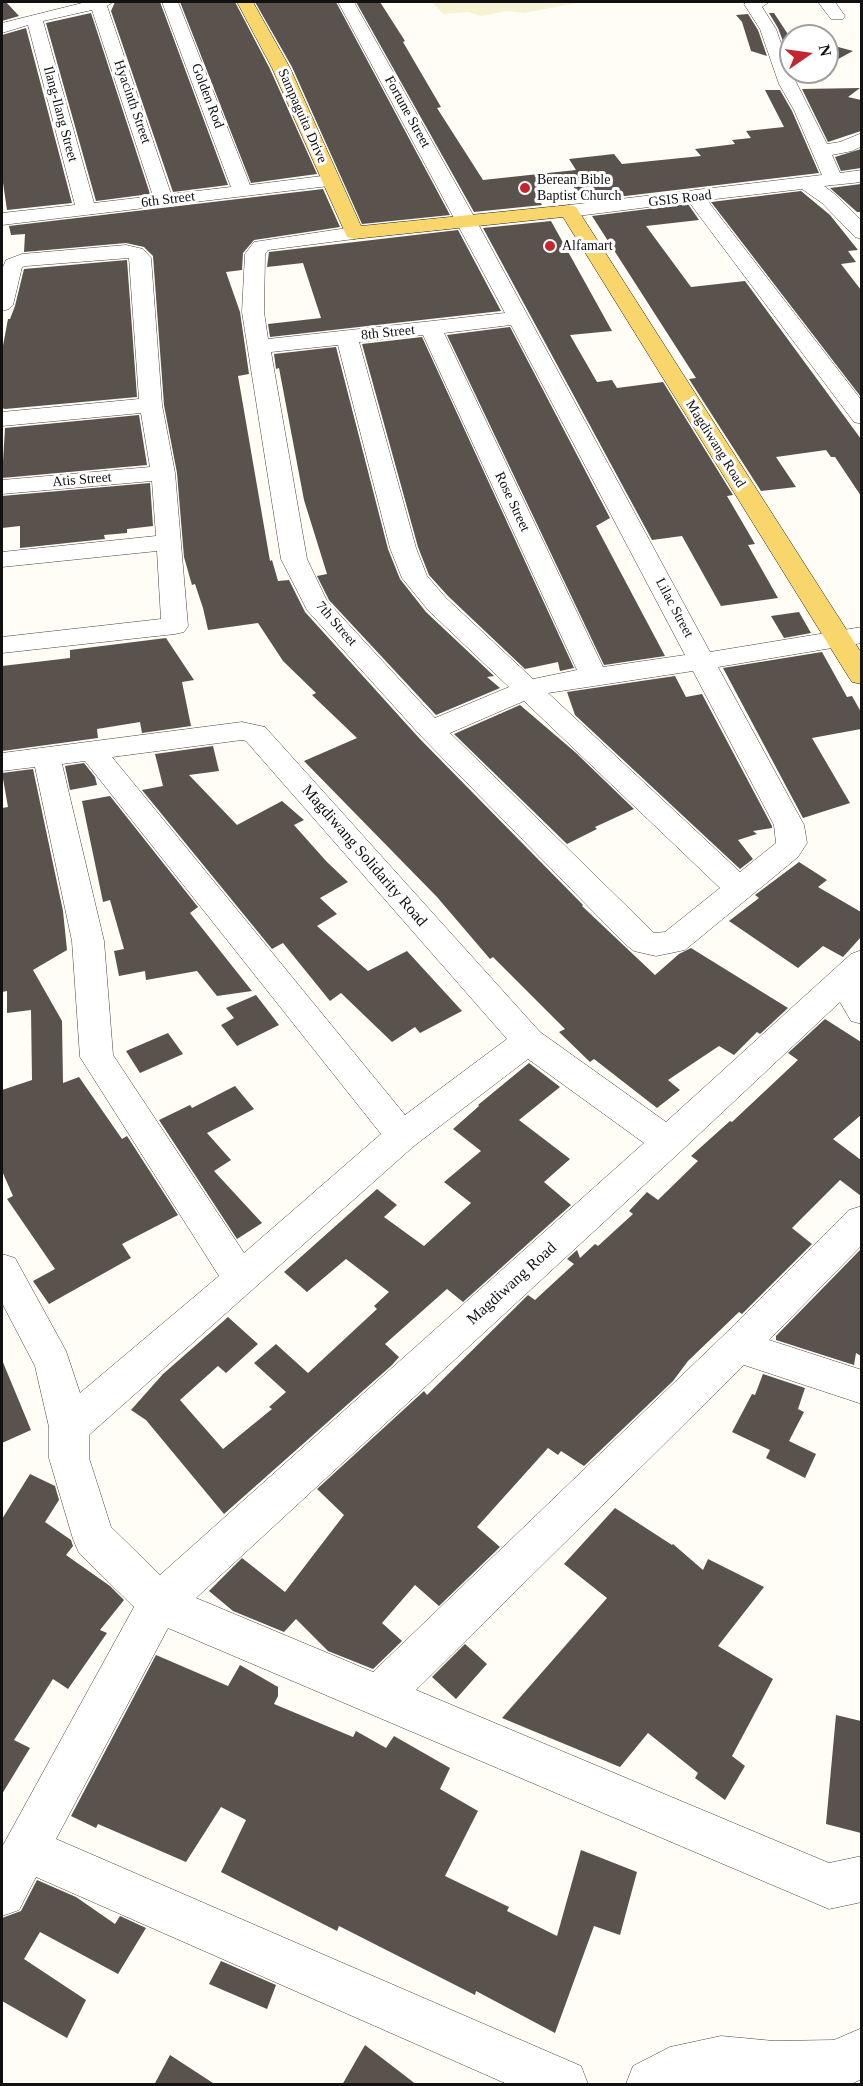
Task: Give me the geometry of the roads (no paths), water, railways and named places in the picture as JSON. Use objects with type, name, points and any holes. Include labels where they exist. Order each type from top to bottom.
[{"type":"main road","name":"Sampaguita Drive","points":[[245,2],[281,68],[354,233]]},
{"type":"main road","name":"GSIS Road","points":[[354,233],[569,211]]},
{"type":"main road","name":"Magdiwang Road","points":[[569,211],[850,637],[861,676]]},
{"type":"street","points":[[2,28],[101,2]]},
{"type":"street","name":"Hyacinth Street","points":[[101,2],[164,201]]},
{"type":"street","name":"Golden Rod","points":[[170,2],[243,192]]},
{"type":"street","name":"Fortune Street","points":[[346,2],[467,222]]},
{"type":"street","points":[[761,2],[752,4],[768,30],[788,84],[803,110],[834,180]]},
{"type":"street","points":[[826,2],[836,10],[837,16]]},
{"type":"street","name":"Ilang-Ilang Street","points":[[34,18],[86,210]]},
{"type":"street","points":[[820,151],[845,147],[861,138]]},
{"type":"street","name":"GSIS Road","points":[[569,211],[861,176]]},
{"type":"street","name":"6th Street","points":[[4,219],[330,181]]},
{"type":"street","points":[[808,184],[829,200],[861,232]]},
{"type":"street","points":[[695,197],[861,417]]},
{"type":"street","points":[[2,198],[4,219]]},
{"type":"street","name":"Lilac Street","points":[[467,222],[702,660],[793,836],[792,843],[787,850],[740,890],[674,942],[656,945]]},
{"type":"street","name":"7th Street","points":[[354,233],[268,244],[257,250],[255,255],[254,312],[258,347],[294,559],[316,604],[430,730],[636,936],[645,943],[656,945]]},
{"type":"street","points":[[2,305],[13,264],[22,260],[126,251],[136,253],[141,258],[151,405],[163,473],[175,626],[2,645]]},
{"type":"street","name":"8th Street","points":[[258,347],[517,318]]},
{"type":"street","name":"Rose Street","points":[[431,328],[593,675]]},
{"type":"street","points":[[347,338],[403,548],[416,578],[437,604],[526,690],[740,890]]},
{"type":"street","points":[[2,419],[151,405]]},
{"type":"street","name":"Atis Street","points":[[2,487],[163,473]]},
{"type":"street","points":[[2,560],[169,542]]},
{"type":"street","points":[[430,730],[526,690],[593,675],[850,637]]},
{"type":"street","name":"Magdiwang Solidarity Road","points":[[2,762],[242,731],[255,733],[528,1041],[668,1142]]},
{"type":"street","points":[[93,752],[402,1136]]},
{"type":"street","points":[[47,758],[88,941],[97,1057],[241,1279]]},
{"type":"street","points":[[852,970],[861,1012]]},
{"type":"street","name":"Magdiwang Road","points":[[2,1893],[159,1603],[668,1142],[852,970]]},
{"type":"street","points":[[69,1427],[402,1136],[528,1041]]},
{"type":"street","points":[[378,1697],[738,1346],[861,1221]]},
{"type":"street","points":[[2,1269],[53,1363],[69,1427],[69,1458],[94,1539],[159,1603],[829,1886],[861,1879]]},
{"type":"street","points":[[738,1346],[861,1387]]},
{"type":"street","points":[[25,1849],[563,2085]]},
{"type":"street","points":[[651,2085],[670,2072],[721,2061],[774,2066],[838,2065],[861,2052]]},
{"type":"place","name":"Berean Bible Baptist Church","points":[[525,188]]},
{"type":"place","name":"Alfamart","points":[[550,246]]}]
